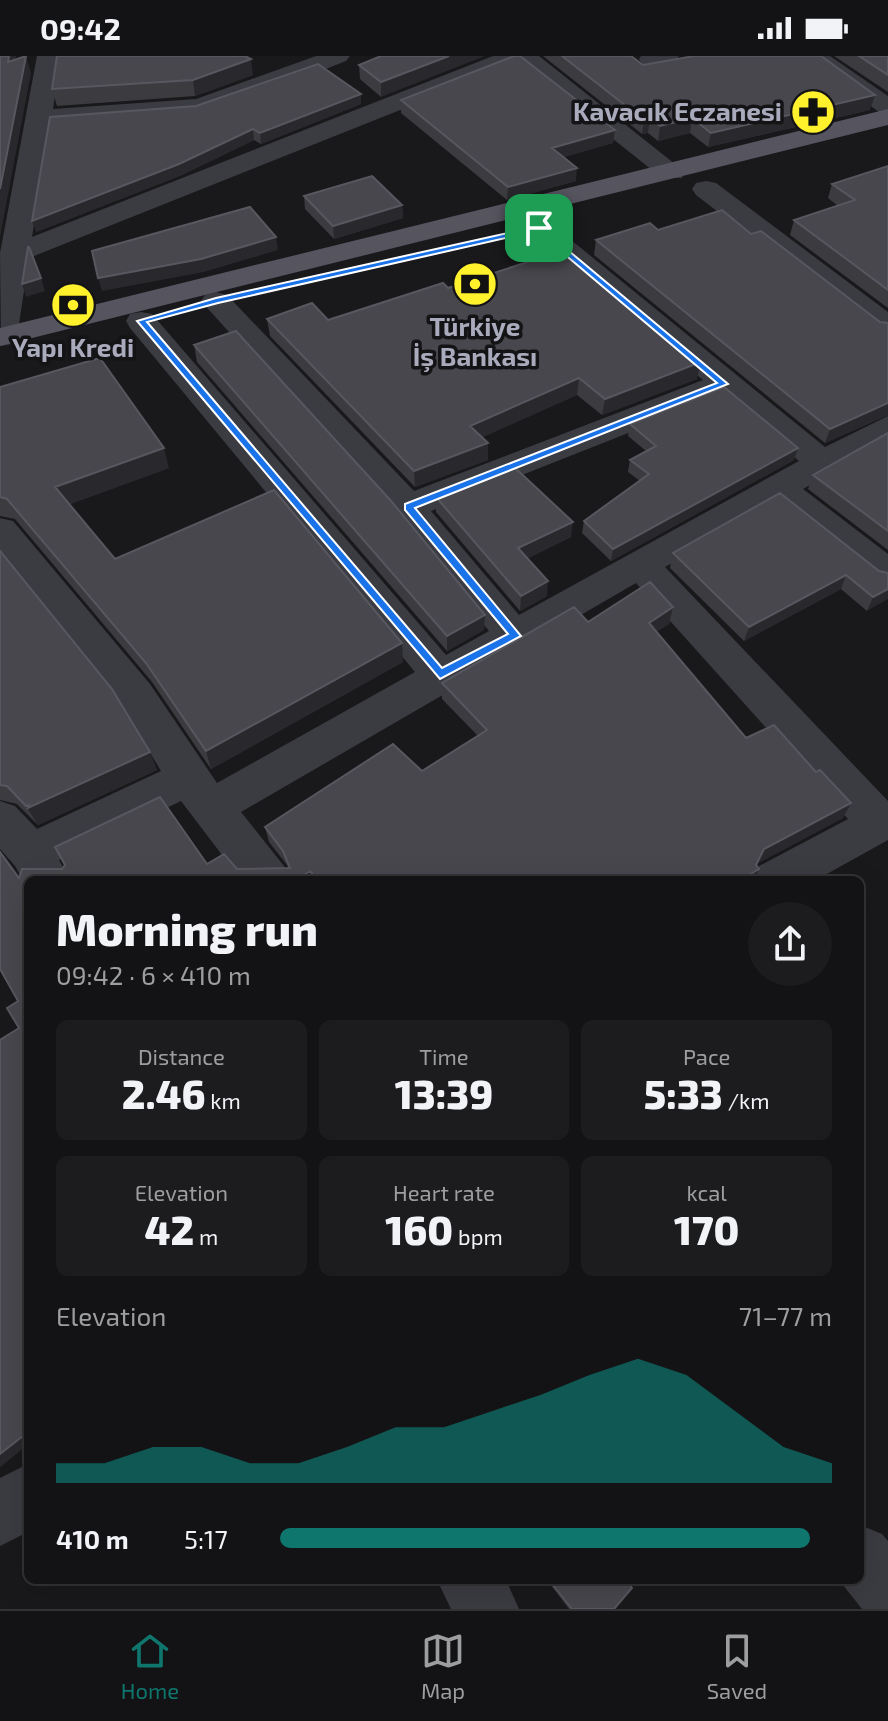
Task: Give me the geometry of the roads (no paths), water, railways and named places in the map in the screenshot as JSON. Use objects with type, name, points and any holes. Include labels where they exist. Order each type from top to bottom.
[{"type":"main road","points":[[0,337],[888,117]]},
{"type":"main road","points":[[0,354],[216,301],[706,189],[888,143]]},
{"type":"street","points":[[39,118],[198,106],[253,89],[338,56]]},
{"type":"street","points":[[14,254],[514,56]]},
{"type":"street","points":[[524,56],[672,172]]},
{"type":"street","points":[[814,56],[888,107]]},
{"type":"street","points":[[0,337],[39,118],[53,58]]},
{"type":"street","points":[[706,189],[888,327]]},
{"type":"street","points":[[539,228],[822,462]]},
{"type":"street","points":[[216,301],[408,507],[515,636]]},
{"type":"street","points":[[141,321],[440,675]]},
{"type":"street","points":[[408,507],[724,384]]},
{"type":"street","points":[[18,843],[200,793],[515,636],[888,427]]},
{"type":"street","points":[[778,487],[888,574]]},
{"type":"street","points":[[0,530],[136,695],[200,793],[265,876]]},
{"type":"street","points":[[640,564],[884,822],[783,876]]},
{"type":"street","points":[[0,1515],[24,1498]]},
{"type":"street","points":[[864,1561],[888,1591]]},
{"type":"street","points":[[471,1584],[487,1609]]},
{"type":"place","name":"Kavacık Eczanesi","points":[[813,112]]},
{"type":"place","name":"Türkiye İş Bankası","points":[[475,284]]},
{"type":"place","name":"Yapı Kredi","points":[[73,305]]}]
